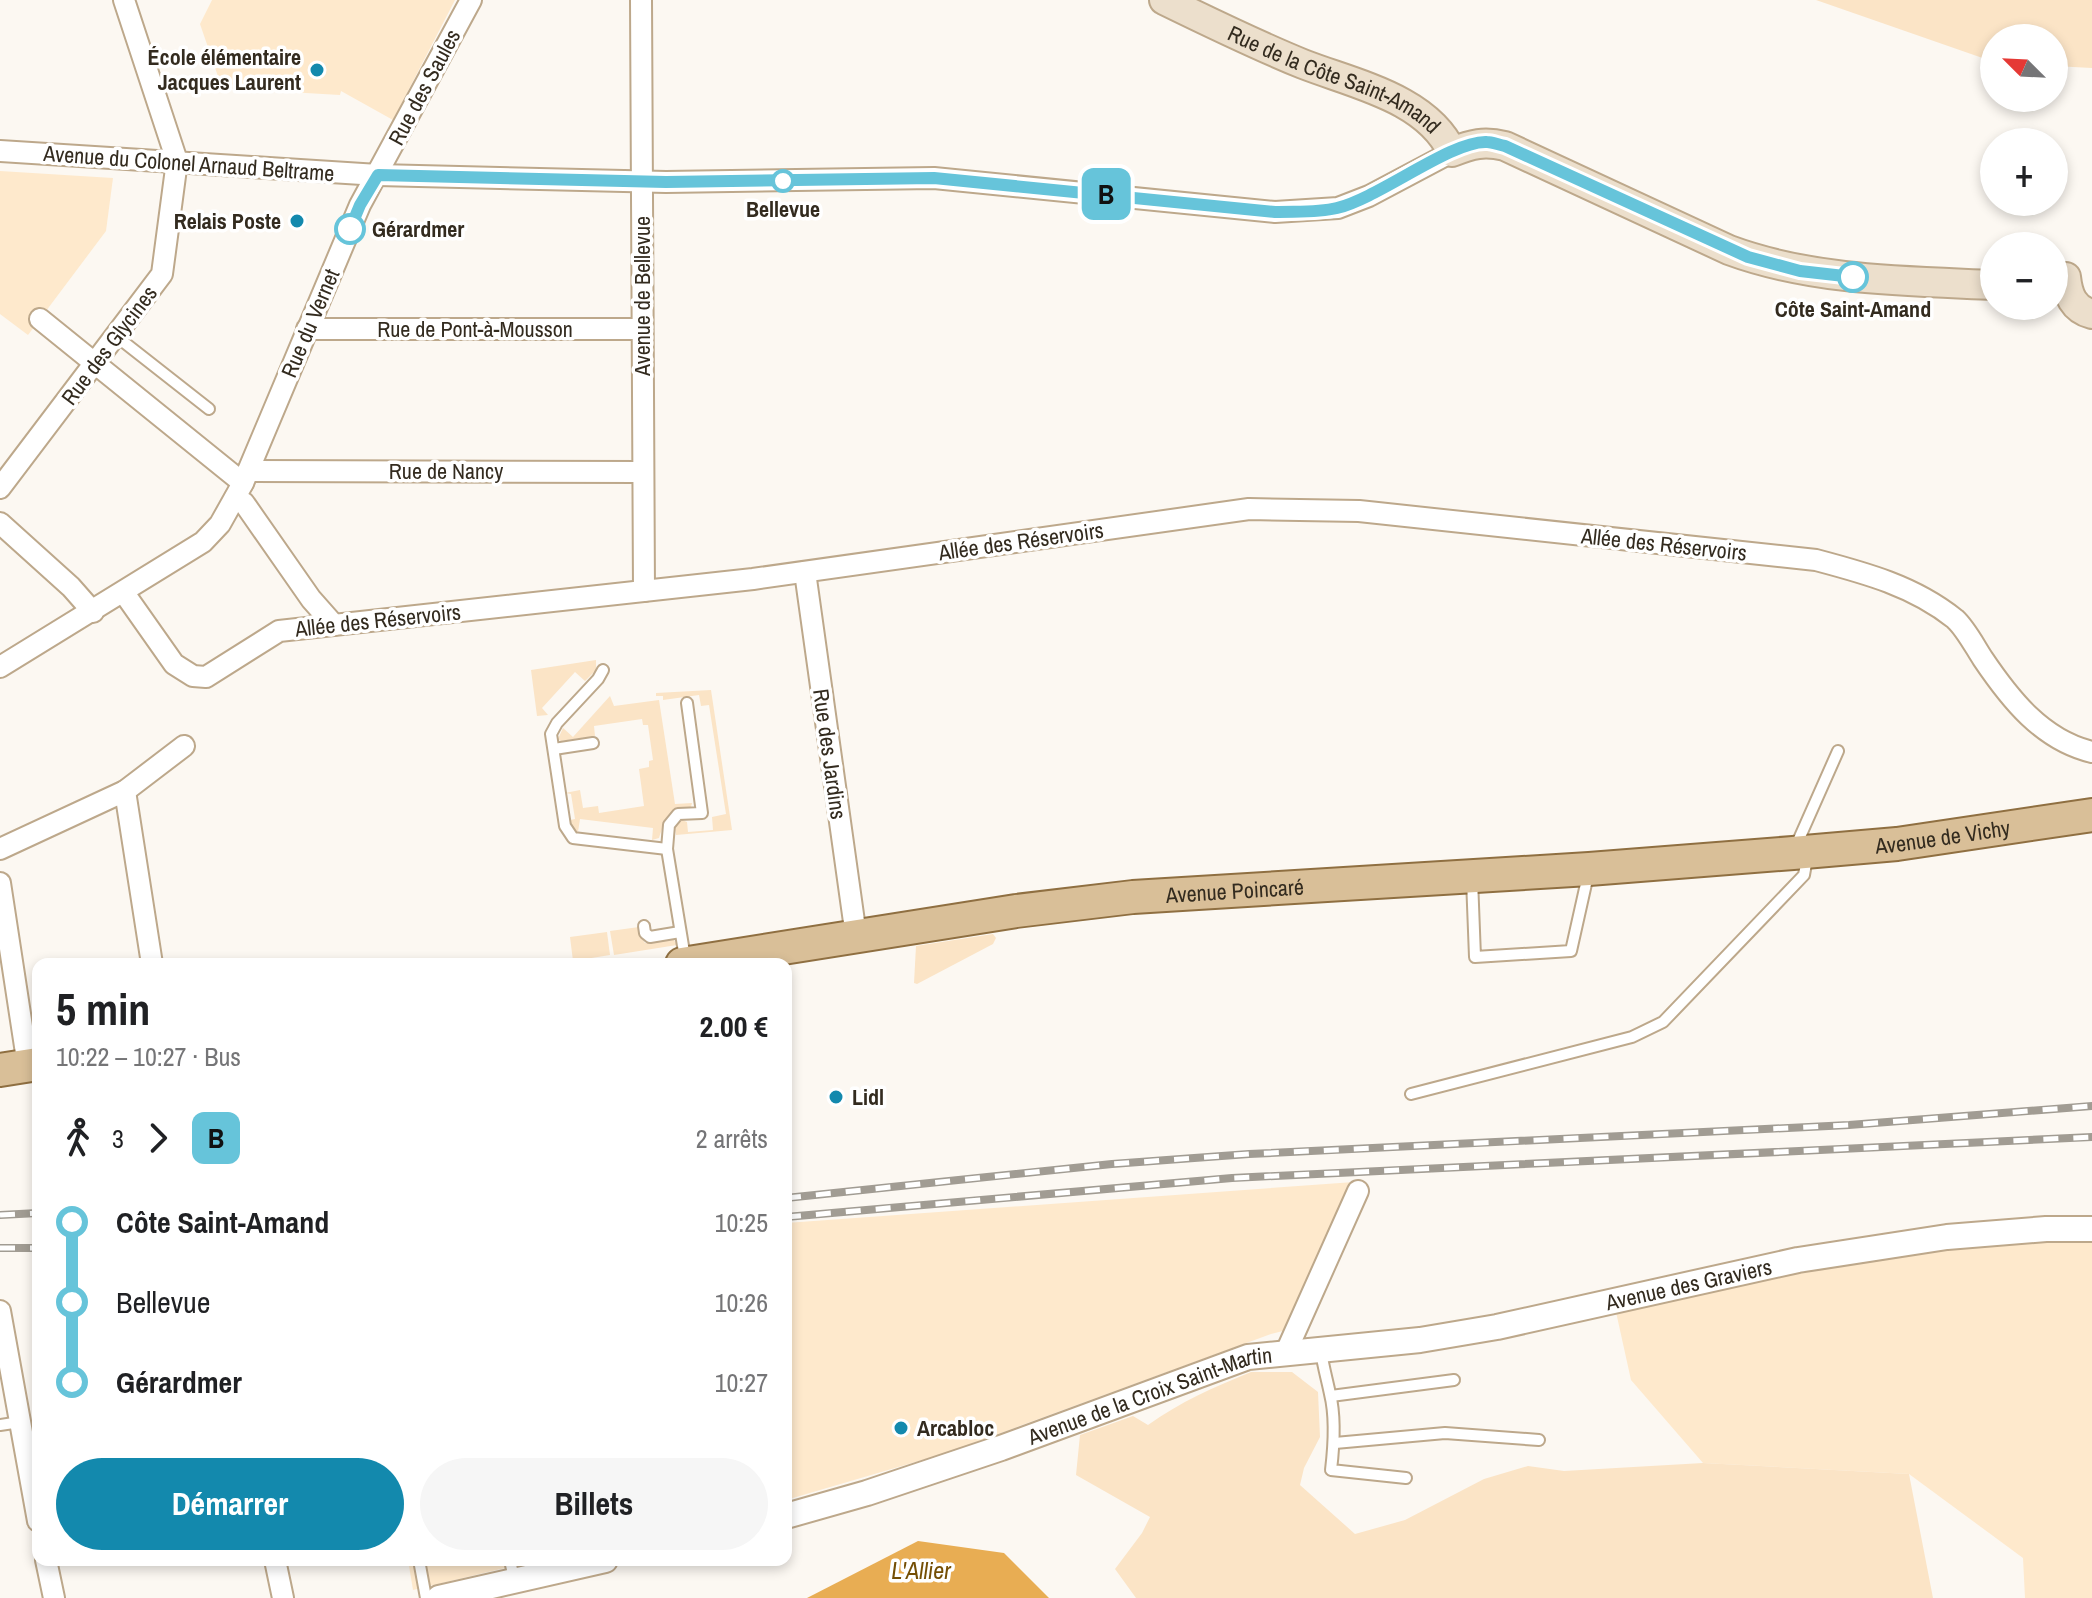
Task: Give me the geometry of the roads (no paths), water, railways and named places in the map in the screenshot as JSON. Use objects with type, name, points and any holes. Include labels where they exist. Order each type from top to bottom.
[{"type":"main road","name":"Rue de la Côte Saint-Amand","points":[[1164,0],[1304,64],[1346,78],[1395,100],[1430,122],[1452,152],[1474,143],[1505,146],[1729,250],[1766,264],[1862,278],[1980,284]]},
{"type":"main road","points":[[2071,276],[2068,294],[2081,311],[2092,314]]},
{"type":"main road","name":"Avenue de Vichy","points":[[1800,852],[1897,844],[2092,815]]},
{"type":"main road","name":"Avenue Poincaré","points":[[721,958],[1016,911],[1133,897],[1472,877],[1800,852]]},
{"type":"street","name":"Rue des Saules","points":[[378,175],[471,0]]},
{"type":"street","name":"Avenue de Bellevue","points":[[641,0],[644,591]]},
{"type":"street","name":"Rue des Glycines","points":[[0,488],[162,274],[177,161],[131,6]]},
{"type":"street","name":"Avenue du Colonel Arnaud Beltrame","points":[[0,151],[378,175]]},
{"type":"street","points":[[378,175],[641,182],[934,178],[1275,212],[1338,208],[1369,196],[1452,152]]},
{"type":"street","name":"Rue du Vernet","points":[[0,667],[203,542],[220,524],[242,484],[360,205],[378,175]]},
{"type":"street","points":[[40,319],[242,484],[244,503],[311,599],[334,625]]},
{"type":"street","name":"Rue de Pont-à-Mousson","points":[[307,329],[642,329]]},
{"type":"street","name":"Rue de Nancy","points":[[242,484],[643,472]]},
{"type":"street","name":"Allée des Réservoirs","points":[[124,593],[174,664],[193,676],[206,677],[279,631],[805,572],[1249,509],[1359,511],[1816,560],[1866,574],[1915,592],[1958,621],[1994,676],[2024,712],[2051,735],[2092,752]]},
{"type":"street","points":[[0,523],[71,587],[93,612]]},
{"type":"street","name":"Rue des Jardins","points":[[805,572],[856,936]]},
{"type":"street","points":[[0,849],[125,791],[184,746]]},
{"type":"street","points":[[125,791],[151,958]]},
{"type":"street","points":[[0,883],[22,1067]]},
{"type":"street","points":[[1286,1352],[1358,1191]]},
{"type":"street","name":"Avenue des Graviers","points":[[1286,1352],[1420,1340],[1482,1330],[1798,1260],[1947,1237],[2046,1229],[2092,1229]]},
{"type":"street","points":[[0,1311],[10,1424],[32,1500]]},
{"type":"street","name":"Avenue de la Croix Saint-Martin","points":[[792,1514],[1001,1448],[1248,1357],[1286,1352]]},
{"type":"street","points":[[47,1566],[54,1598]]},
{"type":"street","points":[[276,1566],[283,1598]]},
{"type":"street","points":[[439,1598],[512,1570],[548,1566]]},
{"type":"lane","points":[[116,336],[209,409]]},
{"type":"lane","points":[[603,670],[551,734],[568,834],[573,838],[667,849]]},
{"type":"lane","points":[[683,958],[667,849],[669,825],[678,814],[702,813],[687,703]]},
{"type":"lane","points":[[554,749],[593,743]]},
{"type":"lane","points":[[1411,1094],[1632,1037],[1663,1022],[1804,875],[1800,852],[1838,751]]},
{"type":"lane","points":[[1472,877],[1475,957],[1571,951],[1589,869]]},
{"type":"lane","points":[[644,926],[645,933],[650,937],[680,932]]},
{"type":"lane","points":[[1321,1349],[1331,1396],[1335,1443],[1331,1470],[1406,1478]]},
{"type":"lane","points":[[1331,1396],[1454,1380]]},
{"type":"lane","points":[[1335,1443],[1445,1433],[1539,1440]]},
{"type":"lane","points":[[420,1566],[426,1598]]},
{"type":"water","name":"L'Allier","points":[[918,1541],[1004,1553],[1049,1598],[807,1598]]},
{"type":"railway","points":[[792,1197],[1112,1164],[1249,1154],[1849,1125],[2092,1106]]},
{"type":"railway","points":[[792,1216],[1232,1178],[2092,1137]]},
{"type":"railway","points":[[0,1215],[32,1213]]},
{"type":"railway","points":[[0,1248],[32,1248]]},
{"type":"place","name":"École élémentaire Jacques Laurent","points":[[317,70]]},
{"type":"place","name":"Bellevue","points":[[783,181]]},
{"type":"place","name":"Relais Poste","points":[[297,221]]},
{"type":"place","name":"Gérardmer","points":[[350,229]]},
{"type":"place","name":"Côte Saint-Amand","points":[[1853,277]]},
{"type":"place","name":"Lidl","points":[[836,1097]]},
{"type":"place","name":"Arcabloc","points":[[901,1428]]}]
